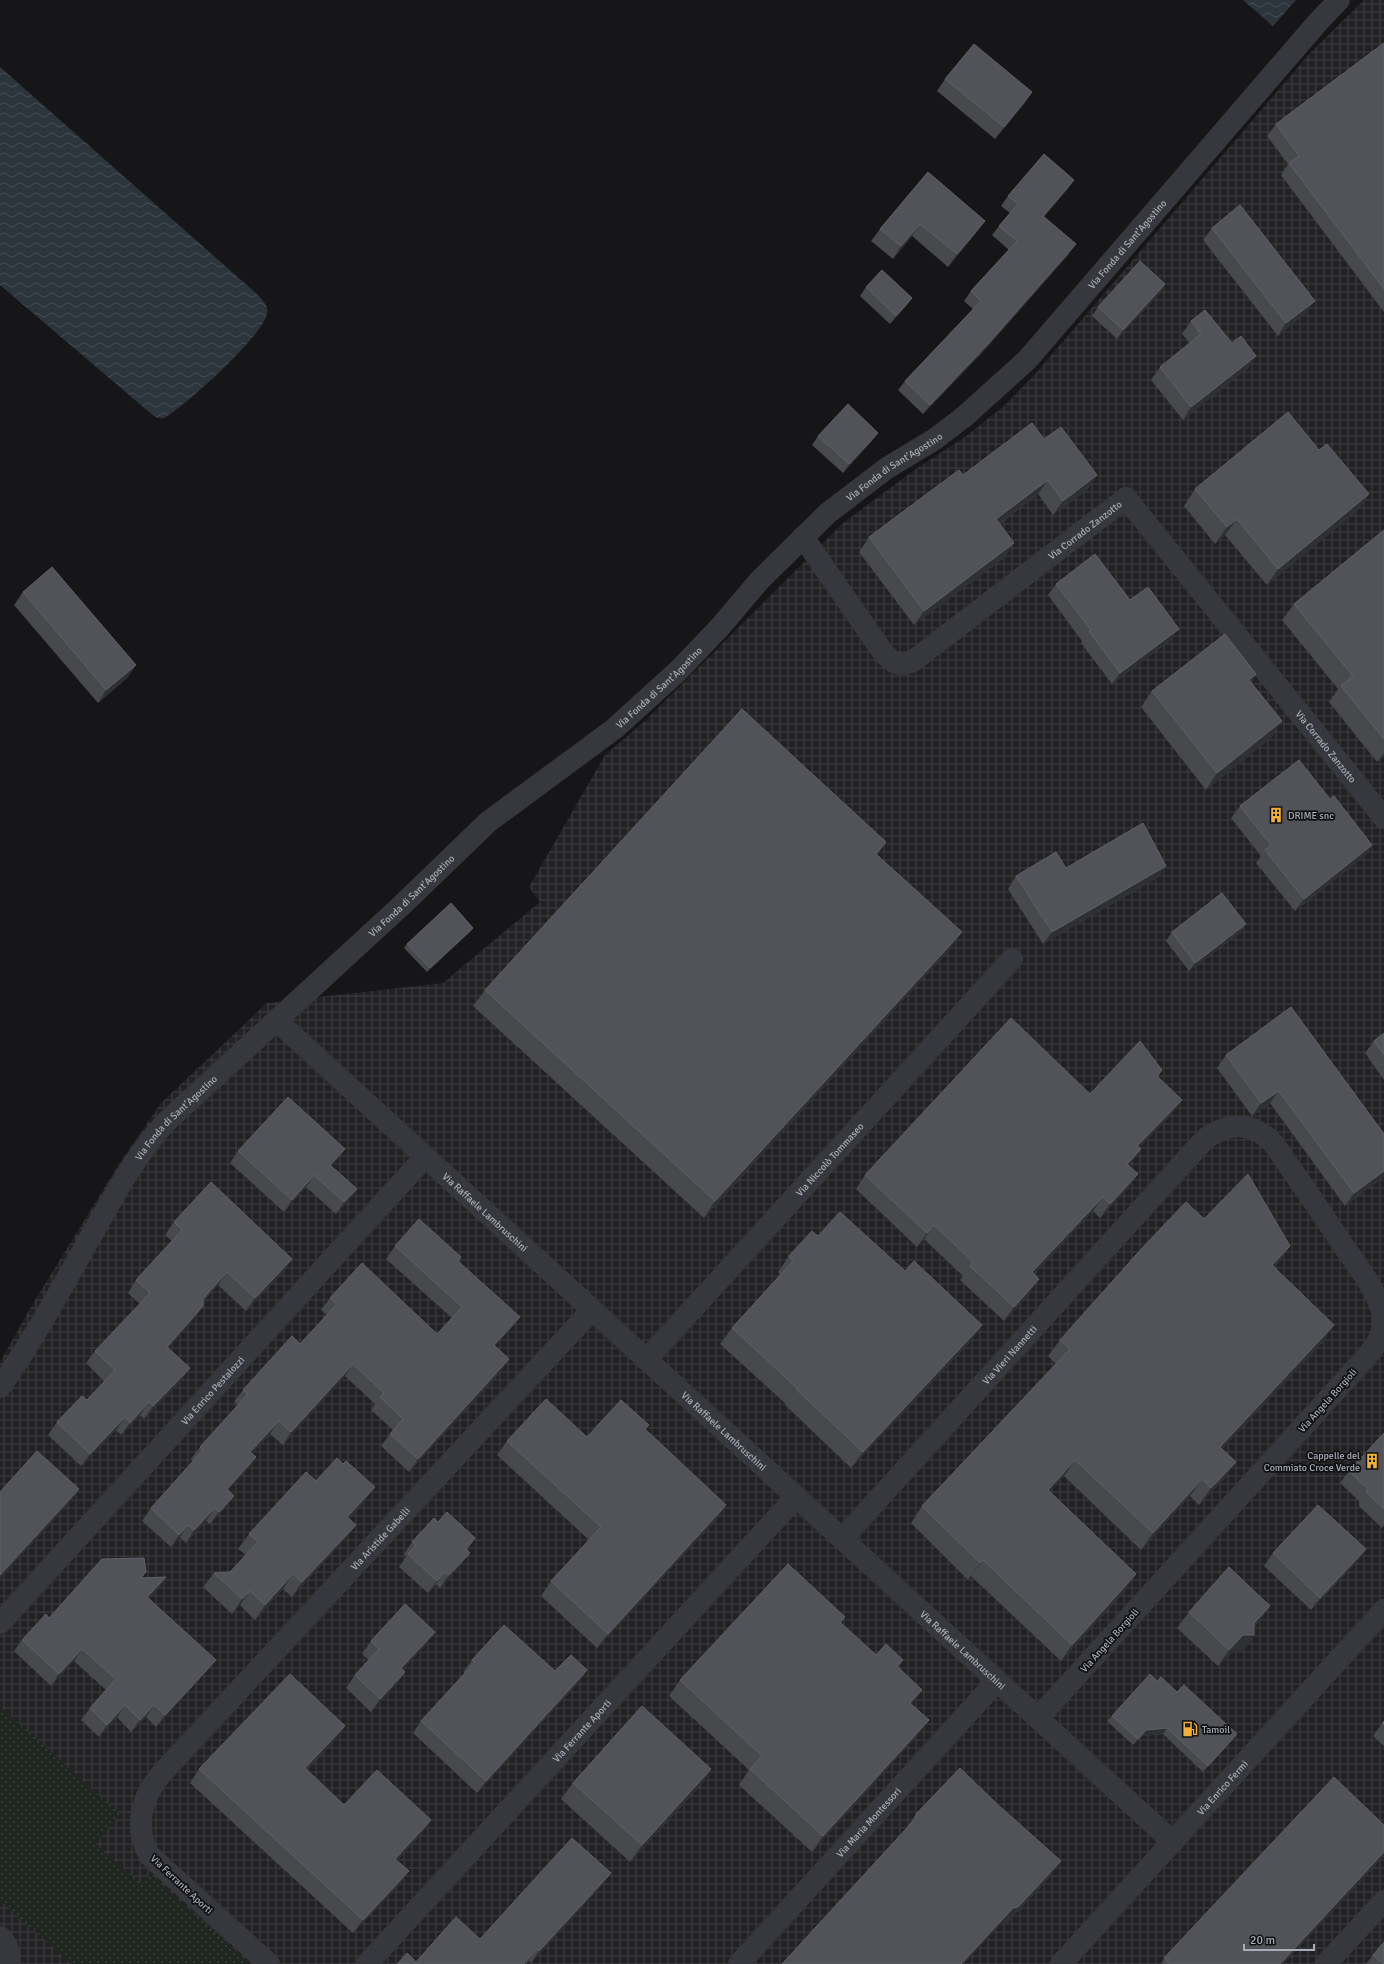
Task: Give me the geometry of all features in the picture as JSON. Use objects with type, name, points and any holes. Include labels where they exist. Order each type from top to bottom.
[{"type":"street","name":"Via Fonda di Sant'Agostino","points":[[0,1387],[28,1345],[126,1175],[150,1140],[165,1123],[402,905],[488,822],[614,728],[672,676],[720,627],[759,581],[828,513],[887,468],[935,439],[965,416],[1027,360],[1318,22],[1339,0]]},
{"type":"street","name":"Via Corrado Zanzotto","points":[[803,537],[882,651],[894,663],[904,665],[913,661],[1126,498],[1384,818]]},
{"type":"street","name":"Via Niccolò Tommaseo","points":[[646,1360],[1012,959]]},
{"type":"street","name":"Via Raffaele Lambruschini","points":[[276,1020],[1173,1842]]},
{"type":"street","name":"Via Angela Borgioli","points":[[1038,1718],[1365,1358],[1380,1338],[1383,1318],[1380,1307],[1367,1281],[1326,1218],[1273,1142],[1266,1135],[1258,1129],[1248,1126],[1236,1126],[1221,1130],[1205,1139],[1175,1170]]},
{"type":"street","name":"Via Enrico Pestalozzi","points":[[0,1623],[425,1157]]},
{"type":"street","name":"Via Vieri Nannetti","points":[[842,1539],[1175,1170]]},
{"type":"street","name":"Via Aristide Gabelli","points":[[168,1766],[592,1310]]},
{"type":"street","name":"Via Ferrante Aporti","points":[[367,1964],[796,1497]]},
{"type":"street","name":"Via Enrico Fermi","points":[[1061,1964],[1384,1610]]},
{"type":"street","name":"Via Maria Montessori","points":[[739,1964],[997,1681]]},
{"type":"street","name":"Via Ferrante Aporti","points":[[168,1766],[154,1782],[143,1806],[140,1822],[145,1847],[157,1863],[269,1964]]},
{"type":"street","points":[[1326,1964],[1384,1901]]},
{"type":"street","points":[[0,1937],[9,1948],[10,1953],[8,1964]]},
{"type":"shaded area","points":[[1364,0],[1384,0],[1384,1964],[0,1964],[0,1362],[32,1305],[119,1164],[161,1103],[267,1003],[443,983],[540,902],[529,887],[605,755],[645,721],[843,523],[916,469],[965,437],[1005,405],[1036,373],[1311,52]]},
{"type":"shaded area","points":[[0,1706],[120,1814],[95,1844],[142,1884],[150,1874],[250,1964],[71,1964],[0,1900]]},
{"type":"water","points":[[1243,0],[1296,0],[1273,26]]},
{"type":"water","points":[[0,67],[258,295],[266,306],[267,314],[262,324],[239,353],[190,398],[164,418],[155,417],[151,414],[0,285]]},
{"type":"building","points":[[1384,43],[1384,289],[1289,163],[1299,156],[1276,124]]},
{"type":"building","points":[[974,44],[1032,92],[1004,127],[945,79]]},
{"type":"building","points":[[1044,154],[1074,180],[1043,216],[1076,244],[988,344],[930,405],[905,381],[981,301],[971,291],[1017,241],[999,226],[1018,204],[1008,196]]},
{"type":"building","points":[[928,172],[985,221],[957,254],[920,224],[901,246],[880,229]]},
{"type":"building","points":[[1240,205],[1315,301],[1286,323],[1212,228]]},
{"type":"building","points":[[1140,261],[1165,284],[1123,330],[1098,307]]},
{"type":"building","points":[[882,270],[912,298],[896,316],[866,287]]},
{"type":"building","points":[[1205,310],[1232,343],[1241,336],[1256,356],[1191,407],[1160,367],[1201,334],[1191,321]]},
{"type":"building","points":[[848,404],[878,433],[849,464],[818,436]]},
{"type":"building","points":[[1288,412],[1319,450],[1327,444],[1369,494],[1278,569],[1237,519],[1227,527],[1195,489]]},
{"type":"building","points":[[1032,423],[1044,439],[1061,427],[1097,475],[1063,501],[1048,480],[996,519],[1014,543],[924,611],[869,537],[959,470],[963,475]]},
{"type":"building","points":[[1384,530],[1384,739],[1341,686],[1353,676],[1294,604]]},
{"type":"building","points":[[1095,554],[1130,600],[1148,587],[1179,629],[1120,673],[1089,631],[1091,630],[1056,584]]},
{"type":"building","points":[[52,567],[136,665],[106,690],[23,592]]},
{"type":"building","points":[[1225,634],[1256,674],[1249,680],[1282,721],[1217,773],[1152,691]]},
{"type":"building","points":[[742,709],[886,842],[876,854],[962,932],[715,1201],[485,990]]},
{"type":"building","points":[[1299,760],[1330,799],[1334,796],[1372,845],[1304,899],[1265,850],[1271,845],[1240,806]]},
{"type":"building","points":[[1143,823],[1166,866],[1052,932],[1016,876],[1056,852],[1066,868]]},
{"type":"building","points":[[1222,893],[1246,924],[1195,963],[1172,932]]},
{"type":"building","points":[[451,903],[473,928],[430,968],[407,944]]},
{"type":"building","points":[[1291,1007],[1384,1134],[1384,1171],[1354,1193],[1279,1091],[1261,1103],[1226,1055]]},
{"type":"building","points":[[1011,1018],[1090,1094],[1140,1041],[1162,1070],[1157,1076],[1182,1100],[1137,1146],[1141,1149],[1127,1164],[1138,1174],[1110,1204],[1103,1197],[1032,1272],[1039,1279],[1014,1307],[970,1266],[973,1262],[934,1225],[927,1233],[865,1175]]},
{"type":"building","points":[[1384,1033],[1384,1055],[1374,1041]]},
{"type":"building","points":[[288,1097],[345,1149],[330,1165],[357,1189],[344,1202],[314,1175],[292,1200],[238,1151]]},
{"type":"building","points":[[1248,1174],[1290,1246],[1272,1265],[1334,1325],[1220,1447],[1236,1462],[1211,1488],[1202,1479],[1153,1533],[1075,1460],[1048,1490],[1136,1574],[1072,1645],[983,1560],[980,1563],[922,1506],[1070,1349],[1060,1340],[1144,1246],[1186,1202],[1204,1219]]},
{"type":"building","points":[[211,1182],[292,1259],[255,1298],[227,1272],[203,1299],[203,1306],[167,1347],[190,1368],[153,1406],[149,1402],[130,1423],[125,1417],[90,1454],[57,1422],[82,1396],[87,1400],[115,1370],[95,1351],[150,1293],[136,1280],[182,1230],[174,1222]]},
{"type":"building","points":[[840,1212],[905,1271],[914,1261],[982,1325],[863,1452],[732,1328],[793,1261],[789,1256],[812,1231],[818,1236]]},
{"type":"building","points":[[419,1219],[461,1257],[458,1261],[520,1317],[494,1345],[509,1359],[418,1459],[390,1434],[403,1419],[380,1397],[384,1393],[353,1364],[291,1432],[279,1421],[250,1452],[256,1457],[227,1489],[234,1496],[219,1512],[215,1508],[194,1530],[188,1525],[179,1535],[151,1508],[203,1450],[200,1447],[248,1394],[243,1390],[292,1336],[300,1344],[337,1304],[330,1298],[362,1263],[437,1334],[462,1307],[395,1246]]},
{"type":"building","points":[[546,1399],[587,1437],[621,1400],[649,1425],[645,1429],[726,1505],[608,1634],[551,1581],[601,1527],[507,1441]]},
{"type":"building","points":[[1384,1433],[1384,1509],[1367,1493],[1367,1488],[1349,1471]]},
{"type":"building","points":[[37,1451],[79,1489],[0,1575],[0,1492]]},
{"type":"building","points":[[337,1458],[343,1464],[346,1461],[375,1487],[347,1517],[356,1525],[302,1582],[293,1574],[265,1605],[250,1591],[242,1599],[214,1573],[230,1572],[258,1542],[249,1534],[306,1472],[316,1481]]},
{"type":"building","points":[[1318,1505],[1366,1549],[1320,1598],[1273,1553]]},
{"type":"building","points":[[447,1512],[475,1538],[466,1549],[470,1553],[449,1575],[445,1572],[437,1581],[408,1554],[416,1545],[412,1542],[434,1518],[438,1522]]},
{"type":"building","points":[[144,1558],[146,1572],[140,1578],[166,1577],[147,1597],[216,1660],[165,1715],[154,1705],[140,1720],[125,1705],[107,1725],[90,1708],[116,1679],[82,1649],[59,1674],[22,1640],[46,1614],[49,1618],[102,1559]]},
{"type":"building","points":[[788,1564],[845,1617],[840,1622],[876,1655],[886,1644],[903,1660],[897,1666],[922,1690],[910,1703],[929,1720],[823,1836],[750,1769],[762,1756],[680,1680]]},
{"type":"building","points":[[1229,1567],[1270,1606],[1254,1623],[1254,1635],[1243,1635],[1229,1650],[1189,1612]]},
{"type":"building","points":[[405,1604],[435,1632],[401,1668],[405,1672],[380,1699],[355,1675],[379,1649],[371,1641]]},
{"type":"building","points":[[504,1625],[555,1671],[571,1655],[587,1670],[486,1781],[421,1721],[475,1662],[472,1660]]},
{"type":"building","points":[[290,1674],[345,1726],[305,1768],[344,1805],[377,1770],[431,1820],[395,1859],[409,1871],[363,1920],[199,1769]]},
{"type":"building","points":[[1150,1674],[1157,1681],[1161,1677],[1177,1692],[1184,1685],[1237,1734],[1208,1766],[1167,1728],[1146,1730],[1138,1739],[1112,1716]]},
{"type":"building","points":[[642,1706],[711,1769],[642,1845],[573,1783]]},
{"type":"building","points":[[960,1768],[996,1803],[1061,1861],[1018,1907],[1013,1908],[961,1964],[782,1964],[916,1818],[916,1814]]},
{"type":"building","points":[[1334,1777],[1384,1825],[1384,1852],[1280,1964],[1170,1964],[1164,1958]]},
{"type":"building","points":[[572,1838],[611,1873],[539,1951],[537,1949],[524,1964],[397,1964],[407,1953],[416,1962],[456,1917],[480,1939]]},
{"type":"building","points":[[1384,1942],[1384,1964],[1383,1964],[1373,1955]]},
{"type":"place","name":"DRIME snc","points":[[1276,815]]},
{"type":"place","name":"Cappelle del Commiato Croce Verde","points":[[1372,1461]]},
{"type":"place","name":"Tamoil","points":[[1190,1729]]}]
